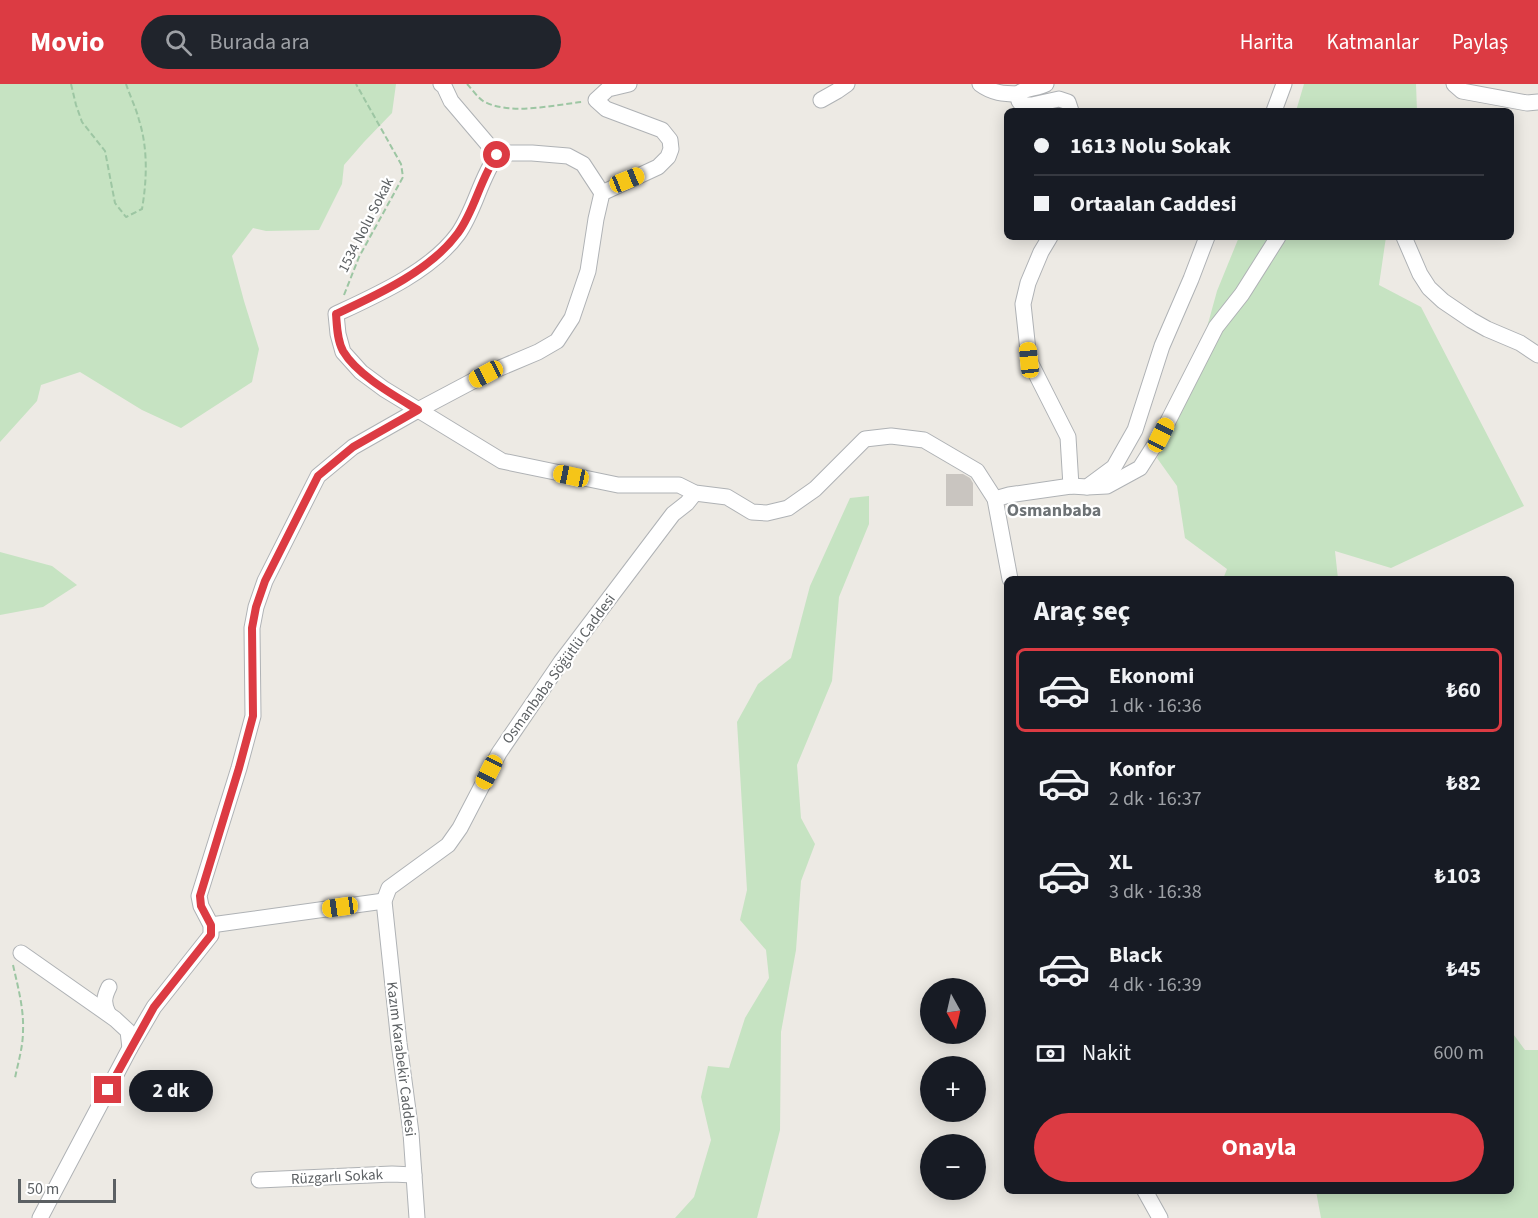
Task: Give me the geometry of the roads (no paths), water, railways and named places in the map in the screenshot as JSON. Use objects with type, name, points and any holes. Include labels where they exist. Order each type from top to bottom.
[{"type":"street","points":[[441,84],[451,101],[497,155]]},
{"type":"street","points":[[40,1218],[154,1007],[211,935],[211,925],[201,906],[200,896],[253,716],[252,628],[256,607],[265,581],[318,476],[353,447],[418,410],[486,374],[538,352],[557,341],[572,318],[588,271],[602,193],[658,167],[668,157],[671,149],[670,140],[662,130],[606,109],[596,100],[608,89],[629,84]]},
{"type":"street","points":[[821,100],[847,84]]},
{"type":"street","points":[[980,84],[1001,94],[1018,94],[1022,90],[1039,88],[1046,84]]},
{"type":"street","points":[[1275,108],[1284,84]]},
{"type":"street","points":[[1454,84],[1462,91],[1527,103],[1538,102]]},
{"type":"street","points":[[1018,94],[1022,105],[1059,99],[1068,102],[1070,108]]},
{"type":"street","points":[[602,193],[583,164],[568,156],[532,153],[497,155],[487,171],[458,234],[445,248],[413,274],[336,314],[343,352],[361,372],[384,390],[502,461],[618,485],[679,485],[695,493],[726,497],[752,512],[767,513],[788,508],[815,489],[865,439],[891,436],[924,440],[977,471],[995,499],[1009,576]]},
{"type":"street","points":[[1048,240],[1028,283],[1023,304],[1029,360],[1068,437],[1071,486]]},
{"type":"street","points":[[1087,487],[1114,467],[1135,430],[1162,346],[1206,240]]},
{"type":"street","points":[[995,499],[1071,486],[1107,486],[1140,468],[1161,435],[1216,327],[1242,294],[1276,240]]},
{"type":"street","points":[[1405,240],[1420,274],[1429,288],[1443,301],[1487,329],[1520,343],[1538,355]]},
{"type":"street","name":"Osmanbaba Söğütlü Caddesi","points":[[384,901],[389,888],[448,845],[460,828],[499,753],[561,662],[674,514],[695,493]]},
{"type":"street","points":[[211,925],[384,901]]},
{"type":"street","name":"Kazım Karabekir Caddesi","points":[[384,901],[411,1133],[417,1218]]},
{"type":"street","points":[[21,953],[108,1013],[128,1031],[130,1048]]},
{"type":"street","points":[[108,1013],[104,1005],[109,987]]},
{"type":"street","name":"Rüzgarlı Sokak","points":[[260,1180],[414,1175]]},
{"type":"street","points":[[1146,1194],[1160,1218]]},
{"type":"district","name":"Osmanbaba","points":[[1054,510]]}]
